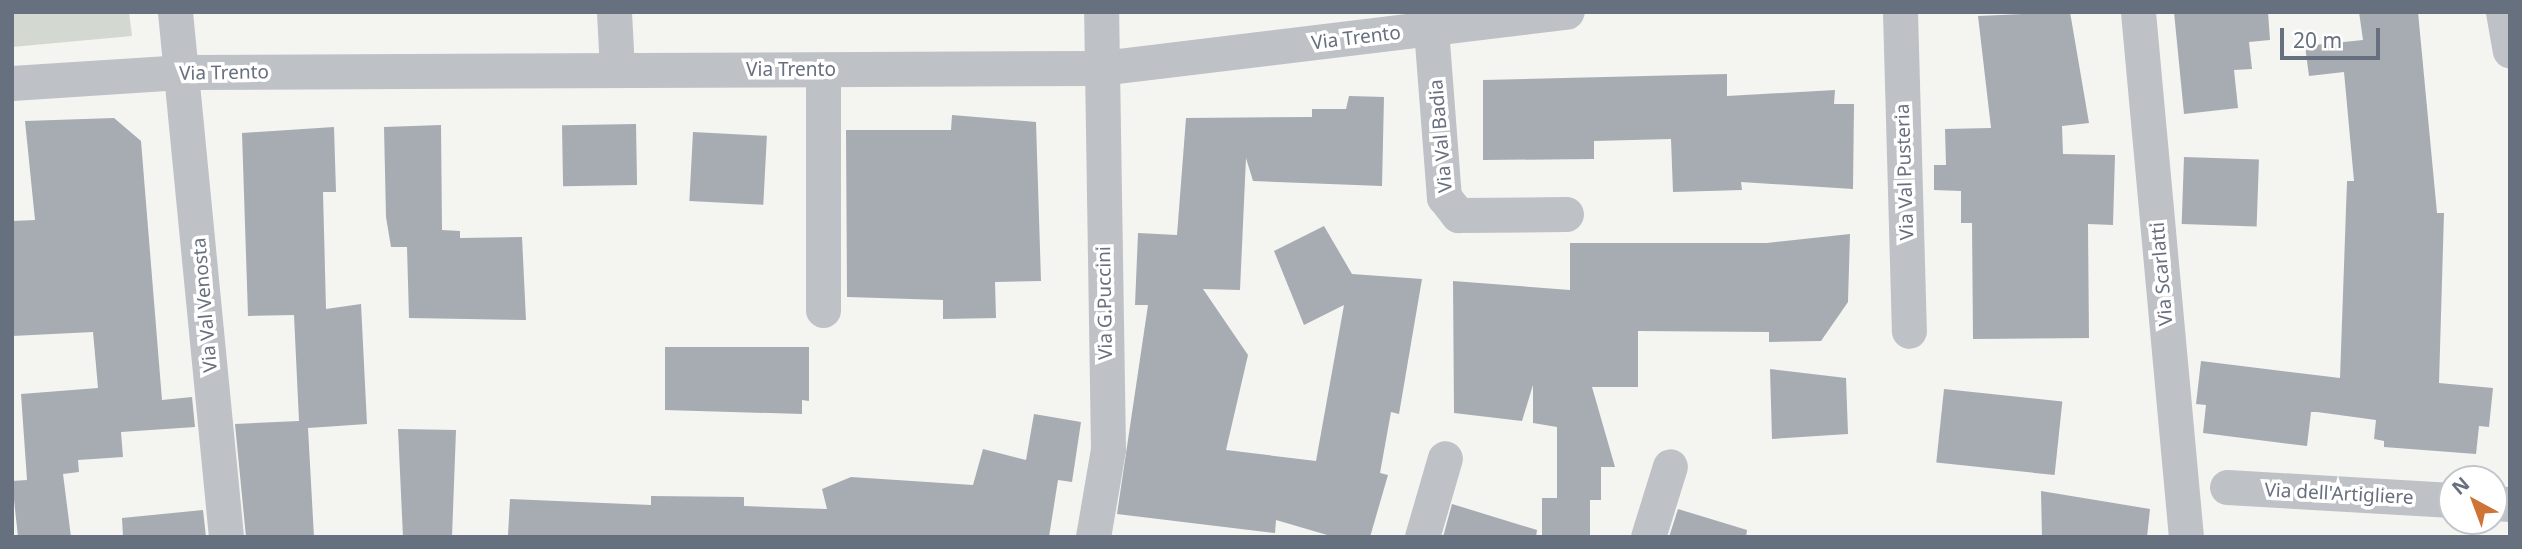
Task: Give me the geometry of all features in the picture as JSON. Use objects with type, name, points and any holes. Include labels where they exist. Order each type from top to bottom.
[{"type":"street","name":"Via Val Venosta","points":[[175,12],[184,72],[226,537]]},
{"type":"street","points":[[614,12],[617,69]]},
{"type":"street","name":"Via G.Puccini","points":[[1093,537],[1108,449],[1101,12]]},
{"type":"street","name":"Via Trento","points":[[12,83],[184,72],[1101,68],[1567,12]]},
{"type":"street","name":"Via Val Pusteria","points":[[1900,12],[1909,331]]},
{"type":"street","name":"Via Scarlatti","points":[[2138,12],[2186,537]]},
{"type":"street","points":[[2502,12],[2510,50]]},
{"type":"street","name":"Via Val Badia","points":[[1431,29],[1444,197],[1458,215],[1566,214]]},
{"type":"street","points":[[823,70],[823,310]]},
{"type":"street","points":[[1422,537],[1445,458]]},
{"type":"street","points":[[1648,537],[1670,466]]},
{"type":"street","name":"Via dell'Artigliere","points":[[2227,487],[2438,499]]},
{"type":"shaded area","points":[[12,12],[129,12],[132,36],[12,47]]},
{"type":"building","points":[[2070,12],[2089,123],[2062,126],[2063,154],[2115,155],[2113,225],[2088,224],[2089,338],[1973,339],[1972,223],[1961,223],[1961,191],[1934,190],[1934,165],[1946,165],[1945,129],[1991,128],[1978,16]]},
{"type":"building","points":[[2174,12],[2268,12],[2270,40],[2249,42],[2252,69],[2234,70],[2238,108],[2184,114]]},
{"type":"building","points":[[2359,12],[2418,12],[2437,213],[2444,213],[2439,383],[2493,388],[2489,427],[2479,426],[2476,454],[2384,447],[2384,441],[2374,439],[2376,420],[2317,412],[2311,412],[2307,446],[2203,433],[2206,405],[2196,404],[2201,361],[2340,378],[2347,181],[2354,181],[2344,72],[2309,76],[2305,46],[2363,40]]},
{"type":"building","points":[[1727,74],[1727,96],[1835,90],[1834,104],[1854,104],[1853,189],[1741,182],[1742,190],[1673,192],[1671,139],[1594,141],[1594,159],[1483,160],[1483,80]]},
{"type":"building","points":[[1349,96],[1384,97],[1382,186],[1253,181],[1246,158],[1240,290],[1203,289],[1248,355],[1226,450],[1316,461],[1344,305],[1304,325],[1274,251],[1324,226],[1352,274],[1422,279],[1399,414],[1391,412],[1380,473],[1388,475],[1370,537],[1334,537],[1276,520],[1275,533],[1117,514],[1148,305],[1135,305],[1138,233],[1177,235],[1186,118],[1312,117],[1312,109],[1346,109]]},
{"type":"building","points":[[952,115],[1036,122],[1041,281],[995,282],[996,318],[943,319],[943,300],[847,297],[846,130],[951,130]]},
{"type":"building","points":[[114,118],[141,141],[162,400],[192,397],[195,427],[121,432],[123,457],[78,460],[79,472],[63,474],[71,537],[18,537],[12,481],[27,480],[21,394],[98,388],[93,332],[12,336],[12,221],[35,220],[25,121]]},
{"type":"building","points":[[636,124],[637,185],[563,186],[562,125]]},
{"type":"building","points":[[441,125],[442,230],[460,231],[460,238],[522,237],[526,320],[409,318],[407,247],[391,247],[386,217],[384,127]]},
{"type":"building","points":[[334,127],[336,192],[323,192],[326,309],[361,304],[367,424],[308,428],[314,537],[246,537],[235,424],[299,421],[294,315],[248,316],[242,133]]},
{"type":"building","points":[[693,132],[767,136],[763,205],[689,201]]},
{"type":"building","points":[[2184,157],[2259,160],[2257,227],[2182,224]]},
{"type":"building","points":[[1850,234],[1848,302],[1821,341],[1769,342],[1769,332],[1638,331],[1638,387],[1592,387],[1615,467],[1601,467],[1601,500],[1590,500],[1590,537],[1542,537],[1542,498],[1557,498],[1557,427],[1533,423],[1533,385],[1522,421],[1454,413],[1453,281],[1570,290],[1570,243],[1767,243]]},
{"type":"building","points":[[665,347],[809,347],[809,401],[802,400],[802,414],[665,410]]},
{"type":"building","points":[[1770,369],[1846,378],[1848,434],[1772,439]]},
{"type":"building","points":[[1944,389],[2062,401],[2055,475],[1936,463]]},
{"type":"building","points":[[1034,414],[1081,422],[1072,482],[1058,480],[1049,537],[508,535],[510,499],[651,505],[651,496],[744,497],[744,506],[827,509],[822,489],[851,477],[973,485],[983,449],[1026,460]]},
{"type":"building","points":[[398,429],[456,430],[452,537],[403,537]]},
{"type":"building","points":[[2041,491],[2150,509],[2147,537],[2042,537]]},
{"type":"building","points":[[1452,504],[1537,530],[1536,537],[1443,537]]},
{"type":"building","points":[[1678,509],[1747,530],[1746,537],[1669,537]]},
{"type":"building","points":[[203,510],[206,537],[123,537],[122,518]]}]
